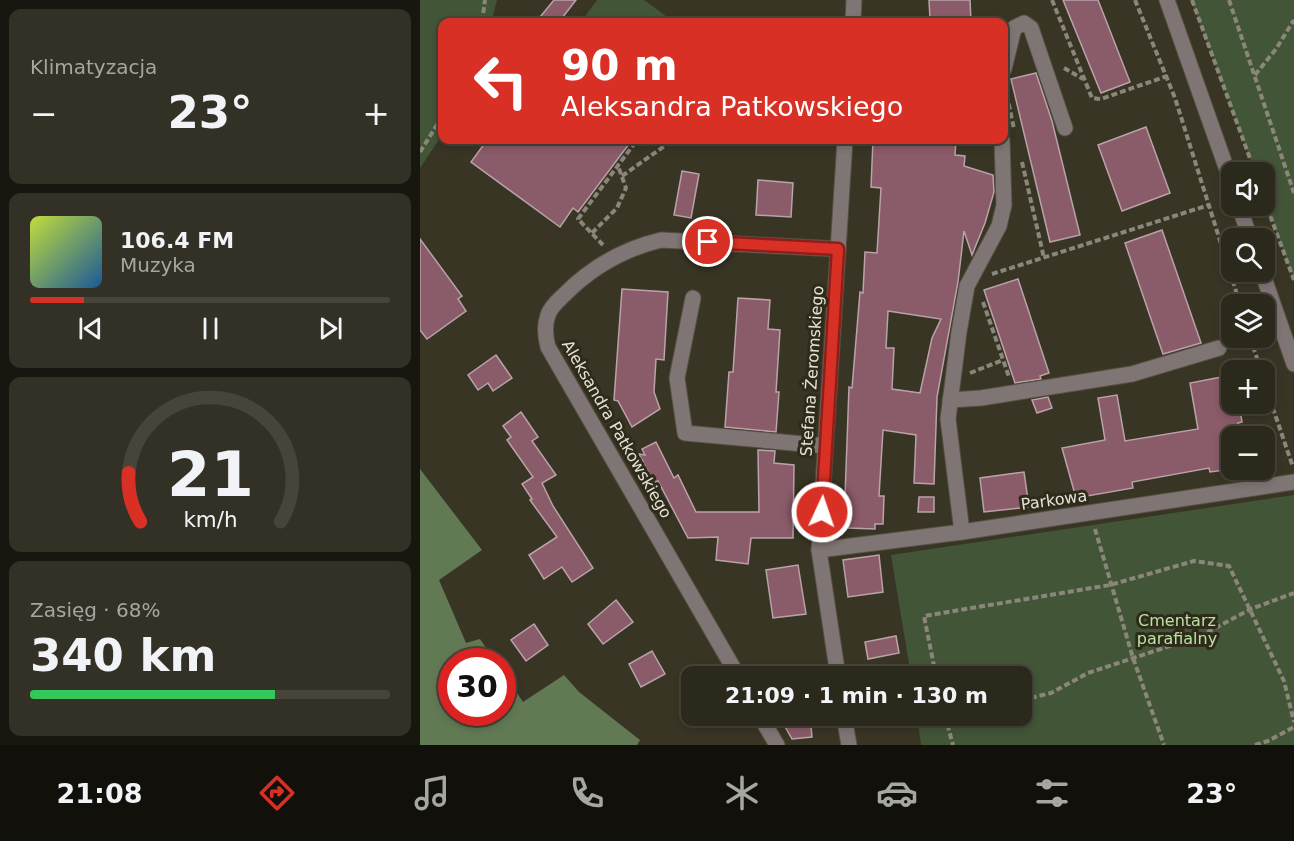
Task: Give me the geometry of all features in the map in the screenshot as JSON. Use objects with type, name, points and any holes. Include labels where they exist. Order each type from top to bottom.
[{"type":"street","points":[[853,18],[855,0]]},
{"type":"street","points":[[1167,0],[1224,162]]},
{"type":"street","points":[[1008,53],[1014,28],[1024,23],[1031,28],[1065,128]]},
{"type":"street","points":[[962,532],[948,419],[950,400],[967,286],[999,226],[1004,205],[1009,138]]},
{"type":"street","name":"Stefana Żeromskiego","points":[[836,666],[819,550],[845,144]]},
{"type":"street","name":"Aleksandra Patkowskiego","points":[[732,666],[554,357],[546,338],[548,314],[552,307],[598,266],[640,245],[661,240],[838,249]]},
{"type":"street","points":[[1265,282],[1294,364]]},
{"type":"street","points":[[693,298],[677,378],[685,433],[825,446]]},
{"type":"street","points":[[950,400],[1014,393],[1132,374],[1219,348]]},
{"type":"street","name":"Parkowa","points":[[819,550],[962,532],[1294,482]]},
{"type":"street","points":[[766,726],[777,745]]},
{"type":"street","points":[[846,726],[849,745]]},
{"type":"path","points":[[483,18],[485,0]]},
{"type":"path","points":[[1052,0],[1092,98],[1101,99],[1167,76]]},
{"type":"path","points":[[1135,0],[1167,76],[1237,294]]},
{"type":"path","points":[[1192,0],[1251,162]]},
{"type":"path","points":[[1229,0],[1294,193]]},
{"type":"path","points":[[1254,75],[1276,49],[1294,20]]},
{"type":"path","points":[[420,152],[438,123]]},
{"type":"path","points":[[614,256],[578,219],[634,144]]},
{"type":"path","points":[[622,176],[667,144]]},
{"type":"path","points":[[1021,159],[1044,258]]},
{"type":"path","points":[[592,233],[617,208],[626,188],[618,166]]},
{"type":"path","points":[[983,277],[1209,205]]},
{"type":"path","points":[[1270,216],[1294,280]]},
{"type":"path","points":[[981,298],[1014,393]]},
{"type":"path","points":[[954,371],[968,374],[1003,360]]},
{"type":"path","points":[[1275,414],[1294,470]]},
{"type":"path","points":[[1093,525],[1132,658],[1164,745]]},
{"type":"path","points":[[934,666],[924,616],[1110,585],[1194,561],[1229,566],[1284,681],[1294,722]]},
{"type":"path","points":[[1032,698],[1051,693],[1088,673],[1200,636],[1251,609],[1294,593]]},
{"type":"path","points":[[948,726],[953,745]]},
{"type":"path","points":[[1255,745],[1268,741],[1294,727]]},
{"type":"green space","points":[[420,0],[497,0],[492,18],[438,18],[438,141],[420,168]]},
{"type":"green space","points":[[597,0],[644,0],[669,18],[584,18]]},
{"type":"green space","points":[[1191,0],[1294,0],[1294,281],[1271,216],[1275,216],[1275,162],[1251,162]]},
{"type":"green space","points":[[420,469],[482,550],[439,580],[466,643],[480,639],[486,648],[438,648],[438,726],[516,726],[516,692],[523,702],[564,675],[579,692],[640,740],[637,745],[420,745]]},
{"type":"green space","name":"Cmentarz parafialny","points":[[1294,495],[1294,745],[921,745],[918,726],[1032,726],[1032,666],[909,666],[891,555]]},
{"type":"building","points":[[554,0],[576,0],[562,18],[539,18]]},
{"type":"building","points":[[929,0],[970,0],[971,18],[930,18]]},
{"type":"building","points":[[1063,0],[1098,0],[1130,82],[1101,93]]},
{"type":"building","points":[[1036,73],[1052,121],[1080,235],[1050,242],[1011,79]]},
{"type":"building","points":[[1146,127],[1170,193],[1122,211],[1098,145]]},
{"type":"building","points":[[484,144],[629,144],[578,212],[573,208],[560,227],[471,162]]},
{"type":"building","points":[[873,144],[956,144],[955,155],[965,156],[964,166],[993,175],[994,192],[972,255],[964,231],[958,282],[937,397],[934,484],[914,483],[916,435],[883,430],[879,496],[884,496],[883,524],[875,524],[875,529],[848,528],[848,524],[844,524],[849,387],[852,388],[860,292],[863,293],[865,252],[877,253],[881,188],[871,187]],"holes":[[[888,311],[941,319],[932,338],[920,393],[892,389],[894,348],[886,348]]]},
{"type":"building","points":[[682,171],[699,174],[691,218],[674,215]]},
{"type":"building","points":[[758,180],[793,183],[791,217],[756,215]]},
{"type":"building","points":[[1162,230],[1201,343],[1163,354],[1125,243]]},
{"type":"building","points":[[420,239],[462,296],[458,299],[466,311],[427,339],[420,330]]},
{"type":"building","points":[[1018,279],[1049,373],[1040,376],[1041,379],[1015,383],[984,290]]},
{"type":"building","points":[[622,289],[668,292],[664,360],[656,359],[654,392],[660,409],[632,427],[618,401],[614,400]]},
{"type":"building","points":[[738,298],[770,300],[768,329],[780,330],[776,432],[725,427],[729,372],[733,372]]},
{"type":"building","points":[[496,355],[512,378],[493,391],[488,383],[478,390],[468,375]]},
{"type":"building","points":[[1221,377],[1221,414],[1241,414],[1242,422],[1238,423],[1238,426],[1221,426],[1221,470],[1210,472],[1209,468],[1132,482],[1133,488],[1076,498],[1062,448],[1105,440],[1098,398],[1117,395],[1125,441],[1198,429],[1190,383]]},
{"type":"building","points":[[1048,397],[1052,408],[1037,413],[1032,400]]},
{"type":"building","points":[[521,412],[538,437],[532,441],[556,475],[542,483],[553,506],[593,568],[572,582],[562,567],[544,579],[529,555],[557,537],[530,500],[532,499],[522,484],[533,477],[507,440],[511,437],[503,426]]},
{"type":"building","points":[[656,442],[674,478],[678,475],[696,512],[759,512],[758,450],[775,451],[774,463],[794,465],[793,538],[751,538],[748,564],[716,560],[718,537],[688,538],[658,481],[654,483],[639,454],[645,455],[642,449]]},
{"type":"building","points":[[1024,472],[1029,507],[984,512],[980,478]]},
{"type":"building","points":[[919,497],[934,497],[934,512],[918,512]]},
{"type":"building","points":[[879,555],[883,592],[848,597],[843,560]]},
{"type":"building","points":[[798,565],[806,614],[773,618],[766,570]]},
{"type":"building","points":[[616,600],[633,622],[603,644],[588,624]]},
{"type":"building","points":[[534,624],[548,645],[526,661],[511,640]]},
{"type":"building","points":[[896,636],[899,653],[868,659],[865,642]]},
{"type":"building","points":[[652,651],[665,674],[641,687],[629,664]]},
{"type":"building","points":[[785,726],[811,726],[812,737],[792,739]]},
{"type":"route","points":[[708,242],[838,249],[822,512]]}]
